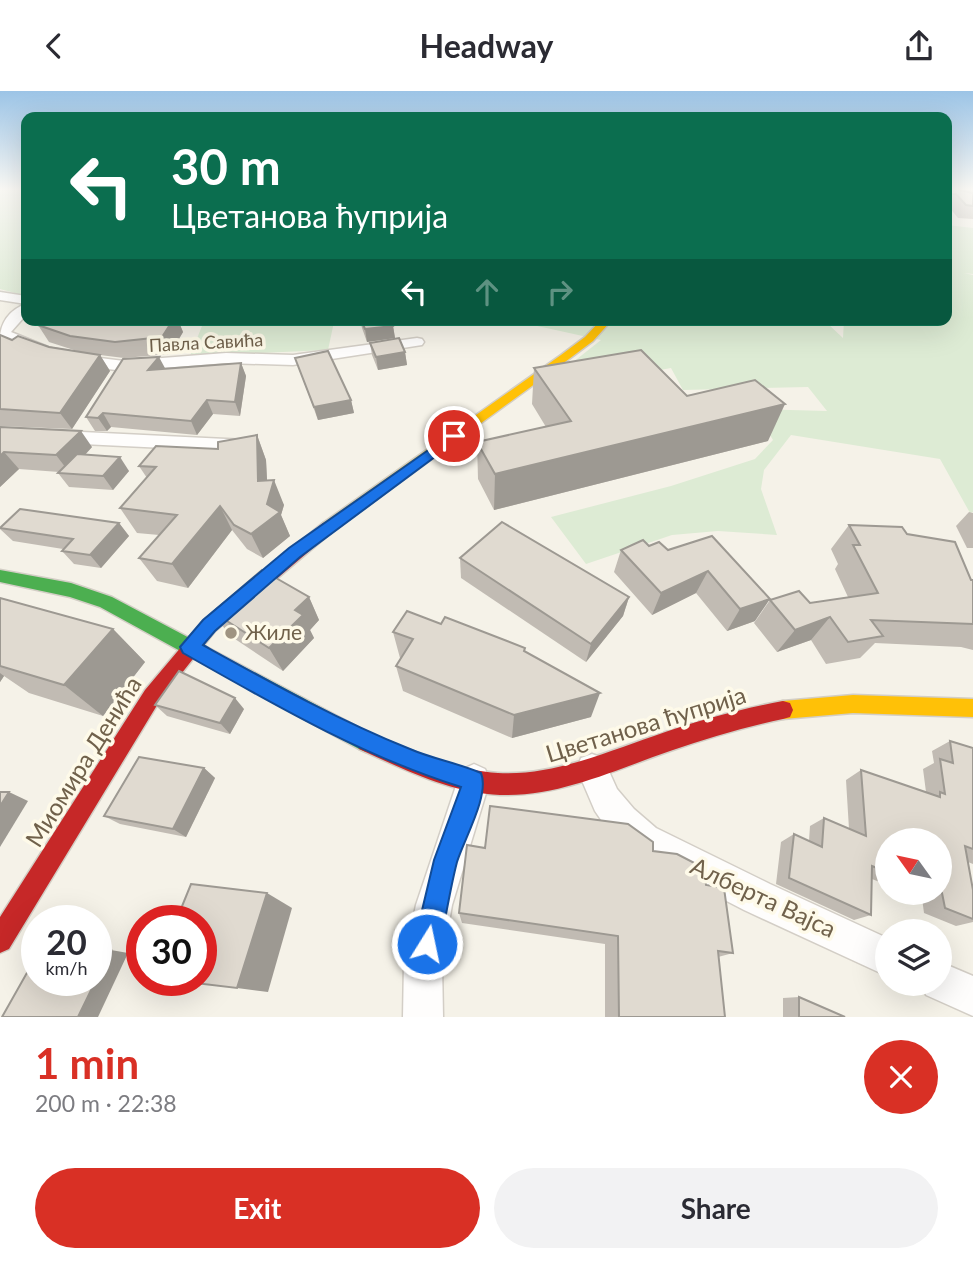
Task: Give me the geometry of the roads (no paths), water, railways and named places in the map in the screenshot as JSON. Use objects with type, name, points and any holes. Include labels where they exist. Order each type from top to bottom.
[{"type":"street","points":[[0,296],[21,299]]},
{"type":"street","points":[[0,336],[21,312]]},
{"type":"street","name":"Миомира Денића","points":[[0,940],[152,696],[209,625],[319,533],[601,326]]},
{"type":"street","name":"Павла Савића","points":[[0,336],[12,336],[60,355],[120,372],[226,358],[293,360],[417,342]]},
{"type":"street","points":[[0,433],[83,431],[253,447]]},
{"type":"street","name":"Цветанова ћуприја","points":[[0,576],[50,585],[94,597],[287,701],[369,741],[410,760],[474,781],[506,784],[543,780],[592,769],[682,736],[789,709],[836,706],[973,708]]},
{"type":"street","name":"Алберта Вајса","points":[[592,769],[606,800],[622,821],[643,840],[875,951]]},
{"type":"street","points":[[423,1017],[424,963],[434,905],[474,781]]},
{"type":"street","points":[[952,986],[973,996]]},
{"type":"place","name":"Жиле","points":[[231,633]]}]
